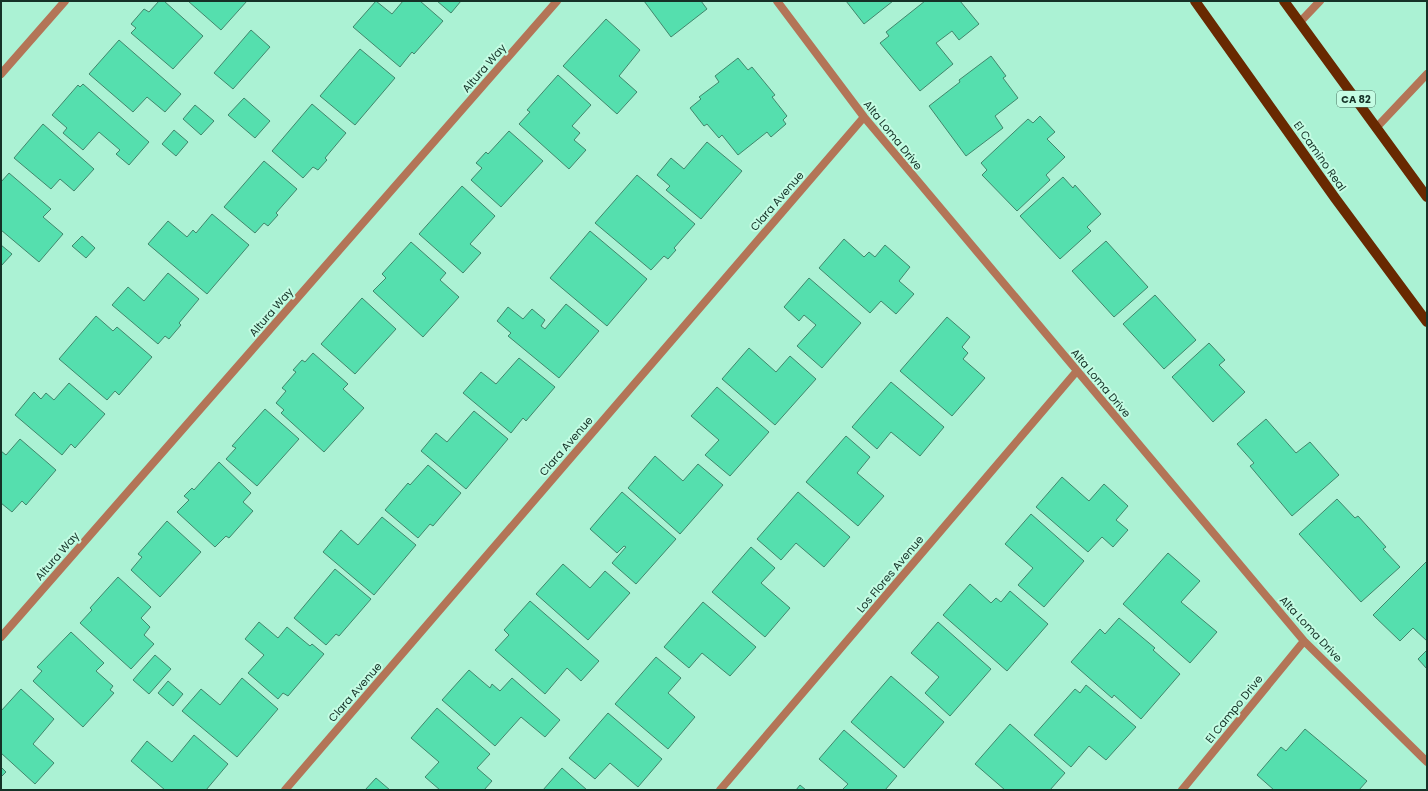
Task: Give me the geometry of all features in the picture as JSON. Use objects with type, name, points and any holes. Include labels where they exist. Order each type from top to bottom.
[{"type":"main road","name":"El Camino Real","points":[[1195,1],[1335,198],[1427,322]]},
{"type":"main road","name":"CA 82","points":[[1284,1],[1427,197]]},
{"type":"street","points":[[1,74],[65,1]]},
{"type":"street","name":"Altura Way","points":[[1,637],[557,1]]},
{"type":"street","name":"Alta Loma Drive","points":[[777,1],[864,117],[1076,372],[1304,642],[1427,762]]},
{"type":"street","points":[[1300,22],[1320,1]]},
{"type":"street","points":[[1376,128],[1427,74]]},
{"type":"street","name":"Clara Avenue","points":[[285,790],[864,117]]},
{"type":"street","name":"Los Flores Avenue","points":[[720,790],[1076,372]]},
{"type":"street","name":"El Campo Drive","points":[[1182,790],[1304,642]]},
{"type":"building","points":[[159,1],[164,1],[203,36],[173,69],[131,33],[136,28],[131,24],[144,9],[149,12]]},
{"type":"building","points":[[188,1],[247,1],[221,30]]},
{"type":"building","points":[[376,1],[392,14],[403,1],[420,1],[443,21],[414,54],[412,52],[400,67],[353,27]]},
{"type":"building","points":[[437,1],[461,1],[451,13]]},
{"type":"building","points":[[644,1],[701,1],[707,9],[671,37]]},
{"type":"building","points":[[846,1],[893,1],[864,24]]},
{"type":"building","points":[[925,1],[960,1],[979,24],[959,40],[952,31],[936,43],[953,64],[920,91],[880,43],[889,36],[886,32]]},
{"type":"building","points":[[606,19],[640,50],[619,76],[637,92],[617,114],[563,66]]},
{"type":"building","points":[[251,30],[270,47],[233,89],[214,73]]},
{"type":"building","points":[[119,40],[181,94],[165,112],[147,97],[133,112],[89,74]]},
{"type":"building","points":[[360,49],[395,78],[355,125],[320,96]]},
{"type":"building","points":[[991,56],[1006,76],[1003,78],[1018,98],[995,116],[1003,128],[966,156],[929,106],[960,82],[959,80]]},
{"type":"building","points":[[738,58],[748,70],[752,67],[775,95],[772,97],[787,116],[783,120],[786,124],[771,137],[767,132],[738,155],[722,135],[719,138],[707,124],[704,126],[690,108],[701,99],[699,97],[719,82],[715,76]]},
{"type":"building","points":[[558,75],[591,105],[572,126],[580,133],[574,140],[586,150],[569,169],[519,124],[530,112],[527,110]]},
{"type":"building","points":[[83,84],[149,142],[129,165],[116,154],[120,150],[99,132],[83,150],[63,133],[67,128],[52,115],[78,85],[80,87]]},
{"type":"building","points":[[244,98],[270,121],[255,138],[228,115]]},
{"type":"building","points":[[312,104],[346,133],[325,158],[327,160],[318,170],[313,167],[303,178],[272,151]]},
{"type":"building","points":[[195,105],[214,121],[201,135],[183,119]]},
{"type":"building","points":[[1040,116],[1055,132],[1047,139],[1065,157],[1046,175],[1050,180],[1017,211],[982,175],[987,170],[981,163],[1028,119],[1033,123]]},
{"type":"building","points":[[43,124],[94,169],[74,191],[60,179],[51,189],[14,158]]},
{"type":"building","points":[[174,130],[188,142],[176,156],[162,144]]},
{"type":"building","points":[[509,131],[543,161],[501,207],[471,180],[482,168],[476,163],[486,152],[488,154]]},
{"type":"building","points":[[707,142],[742,171],[701,219],[666,190],[670,186],[657,175],[671,158],[684,169]]},
{"type":"building","points":[[264,161],[297,189],[276,213],[278,215],[268,226],[264,223],[255,233],[224,207]]},
{"type":"building","points":[[9,173],[51,209],[43,217],[63,234],[39,262],[1,230],[1,182]]},
{"type":"building","points":[[637,175],[695,224],[674,248],[676,250],[668,259],[664,256],[651,270],[595,223]]},
{"type":"building","points":[[1063,177],[1073,188],[1075,185],[1101,214],[1087,227],[1091,231],[1060,259],[1020,216]]},
{"type":"building","points":[[462,186],[495,216],[470,244],[481,253],[463,273],[419,234]]},
{"type":"building","points":[[212,214],[249,245],[207,294],[148,244],[168,221],[187,237],[193,230],[196,233]]},
{"type":"building","points":[[590,231],[647,279],[607,326],[550,278]]},
{"type":"building","points":[[82,236],[95,248],[86,258],[72,246]]},
{"type":"building","points":[[844,239],[864,257],[869,252],[875,257],[885,245],[910,267],[899,281],[914,294],[896,314],[881,301],[870,313],[819,268]]},
{"type":"building","points":[[1106,241],[1148,287],[1114,317],[1072,271]]},
{"type":"building","points":[[411,242],[446,273],[440,280],[459,297],[423,337],[373,291],[386,278],[382,274]]},
{"type":"building","points":[[1,245],[12,254],[1,266]]},
{"type":"building","points":[[168,273],[199,299],[179,323],[181,325],[169,339],[165,336],[158,344],[112,305],[128,287],[144,301]]},
{"type":"building","points":[[809,278],[861,323],[822,368],[797,346],[816,325],[804,315],[799,321],[784,307]]},
{"type":"building","points":[[1155,295],[1196,340],[1164,369],[1123,324]]},
{"type":"building","points":[[362,298],[396,329],[355,374],[321,344]]},
{"type":"building","points":[[566,304],[599,331],[559,378],[508,336],[511,333],[497,321],[508,307],[523,319],[532,309],[545,320],[541,326],[545,329]]},
{"type":"building","points":[[96,316],[113,331],[117,327],[152,357],[119,395],[115,391],[107,400],[59,359]]},
{"type":"building","points":[[947,317],[970,337],[962,347],[968,353],[963,359],[985,378],[952,416],[900,371]]},
{"type":"building","points":[[1209,343],[1225,360],[1219,365],[1245,392],[1213,422],[1172,377]]},
{"type":"building","points":[[749,348],[776,372],[790,356],[816,379],[775,425],[722,379]]},
{"type":"building","points":[[313,353],[348,384],[343,389],[364,408],[324,452],[281,413],[284,410],[276,403],[286,391],[282,388],[296,372],[293,370],[302,360],[305,362]]},
{"type":"building","points":[[519,358],[555,387],[526,421],[523,418],[511,433],[463,393],[481,372],[496,384]]},
{"type":"building","points":[[891,382],[944,427],[920,456],[891,432],[877,449],[852,427]]},
{"type":"building","points":[[69,383],[105,414],[75,448],[71,444],[62,455],[15,415],[34,392],[41,399],[46,393],[54,400]]},
{"type":"building","points":[[717,387],[769,432],[730,476],[705,455],[719,440],[691,416]]},
{"type":"building","points":[[265,409],[299,439],[257,486],[226,459],[236,448],[232,446]]},
{"type":"building","points":[[474,411],[508,439],[466,489],[421,451],[436,433],[447,442]]},
{"type":"building","points":[[1266,419],[1296,453],[1310,442],[1339,475],[1292,516],[1250,466],[1254,463],[1237,444]]},
{"type":"building","points":[[846,436],[870,457],[857,473],[884,496],[858,526],[806,482]]},
{"type":"building","points":[[20,439],[56,470],[26,505],[22,501],[12,512],[1,503],[1,451],[6,455]]},
{"type":"building","points":[[655,456],[683,481],[698,464],[723,485],[680,534],[628,488]]},
{"type":"building","points":[[219,462],[251,493],[243,502],[253,511],[229,538],[226,536],[215,547],[177,512],[189,500],[184,496],[192,488],[194,490]]},
{"type":"building","points":[[428,465],[461,493],[433,526],[430,524],[418,538],[385,510],[408,483],[410,485]]},
{"type":"building","points":[[1062,477],[1089,501],[1104,484],[1128,506],[1116,520],[1128,530],[1113,547],[1102,537],[1088,552],[1036,507]]},
{"type":"building","points":[[622,492],[676,539],[636,584],[612,563],[626,547],[624,546],[617,553],[590,529]]},
{"type":"building","points":[[798,492],[850,537],[824,567],[796,543],[781,560],[757,539]]},
{"type":"building","points":[[1337,499],[1355,518],[1358,516],[1386,547],[1383,549],[1400,567],[1361,602],[1299,534]]},
{"type":"building","points":[[1031,514],[1084,561],[1044,607],[1018,585],[1033,568],[1005,544]]},
{"type":"building","points":[[382,517],[416,545],[374,595],[323,552],[341,530],[358,545]]},
{"type":"building","points":[[167,521],[201,552],[160,597],[131,570],[142,557],[138,554]]},
{"type":"building","points":[[751,547],[775,568],[761,583],[790,608],[765,637],[712,592]]},
{"type":"building","points":[[1168,553],[1200,581],[1181,602],[1217,632],[1190,663],[1123,604]]},
{"type":"building","points":[[1427,561],[1427,641],[1413,628],[1400,641],[1373,615]]},
{"type":"building","points":[[563,564],[590,588],[605,571],[630,593],[588,640],[536,594]]},
{"type":"building","points":[[335,569],[371,599],[339,636],[336,634],[326,645],[294,618]]},
{"type":"building","points":[[118,577],[151,607],[141,618],[150,627],[144,635],[154,644],[131,669],[80,623],[92,610],[90,608]]},
{"type":"building","points":[[970,584],[991,603],[996,598],[1001,602],[1010,591],[1048,624],[1007,671],[943,615]]},
{"type":"building","points":[[530,601],[599,661],[581,681],[567,668],[545,694],[495,650],[509,635],[504,630]]},
{"type":"building","points":[[703,602],[756,647],[730,676],[702,653],[689,668],[664,647]]},
{"type":"building","points":[[1119,618],[1155,648],[1153,650],[1180,674],[1141,719],[1114,695],[1112,698],[1071,662],[1100,629],[1105,634]]},
{"type":"building","points":[[259,622],[278,638],[287,627],[310,646],[312,644],[324,654],[288,696],[283,693],[278,699],[248,673],[264,655],[245,639]]},
{"type":"building","points":[[938,622],[991,669],[950,716],[925,693],[939,677],[911,653]]},
{"type":"building","points":[[71,632],[104,663],[96,671],[113,686],[110,690],[114,693],[83,727],[33,681],[42,671],[37,667]]},
{"type":"building","points":[[1427,650],[1427,669],[1418,659]]},
{"type":"building","points":[[155,655],[171,669],[149,694],[133,680]]},
{"type":"building","points":[[656,657],[681,678],[668,693],[695,717],[668,749],[615,704]]},
{"type":"building","points":[[469,670],[490,688],[492,684],[500,691],[512,678],[560,720],[545,737],[521,717],[495,746],[442,700]]},
{"type":"building","points":[[891,676],[944,722],[904,768],[851,722]]},
{"type":"building","points":[[242,678],[278,709],[237,757],[182,711],[201,689],[220,705]]},
{"type":"building","points":[[168,681],[183,694],[173,706],[158,693]]},
{"type":"building","points":[[1086,685],[1136,727],[1106,760],[1089,746],[1071,767],[1034,735],[1075,689],[1080,693]]},
{"type":"building","points":[[21,689],[54,719],[33,744],[54,763],[35,784],[1,753],[1,711]]},
{"type":"building","points":[[437,708],[490,754],[477,768],[492,781],[484,790],[440,790],[425,777],[439,762],[411,738]]},
{"type":"building","points":[[608,713],[662,759],[638,787],[610,763],[595,779],[569,758]]},
{"type":"building","points":[[1010,724],[1065,773],[1050,790],[1005,790],[975,764]]},
{"type":"building","points":[[1305,729],[1367,781],[1359,790],[1274,790],[1257,775],[1281,747],[1286,751]]},
{"type":"building","points":[[844,730],[897,776],[885,790],[842,790],[848,784],[819,759]]},
{"type":"building","points":[[194,735],[228,764],[206,790],[165,790],[131,761],[147,741],[172,762]]},
{"type":"building","points":[[1,767],[6,772],[1,777]]},
{"type":"building","points":[[562,768],[587,790],[543,790]]},
{"type":"building","points":[[376,778],[390,790],[365,790]]},
{"type":"building","points":[[800,785],[806,790],[796,790]]}]
